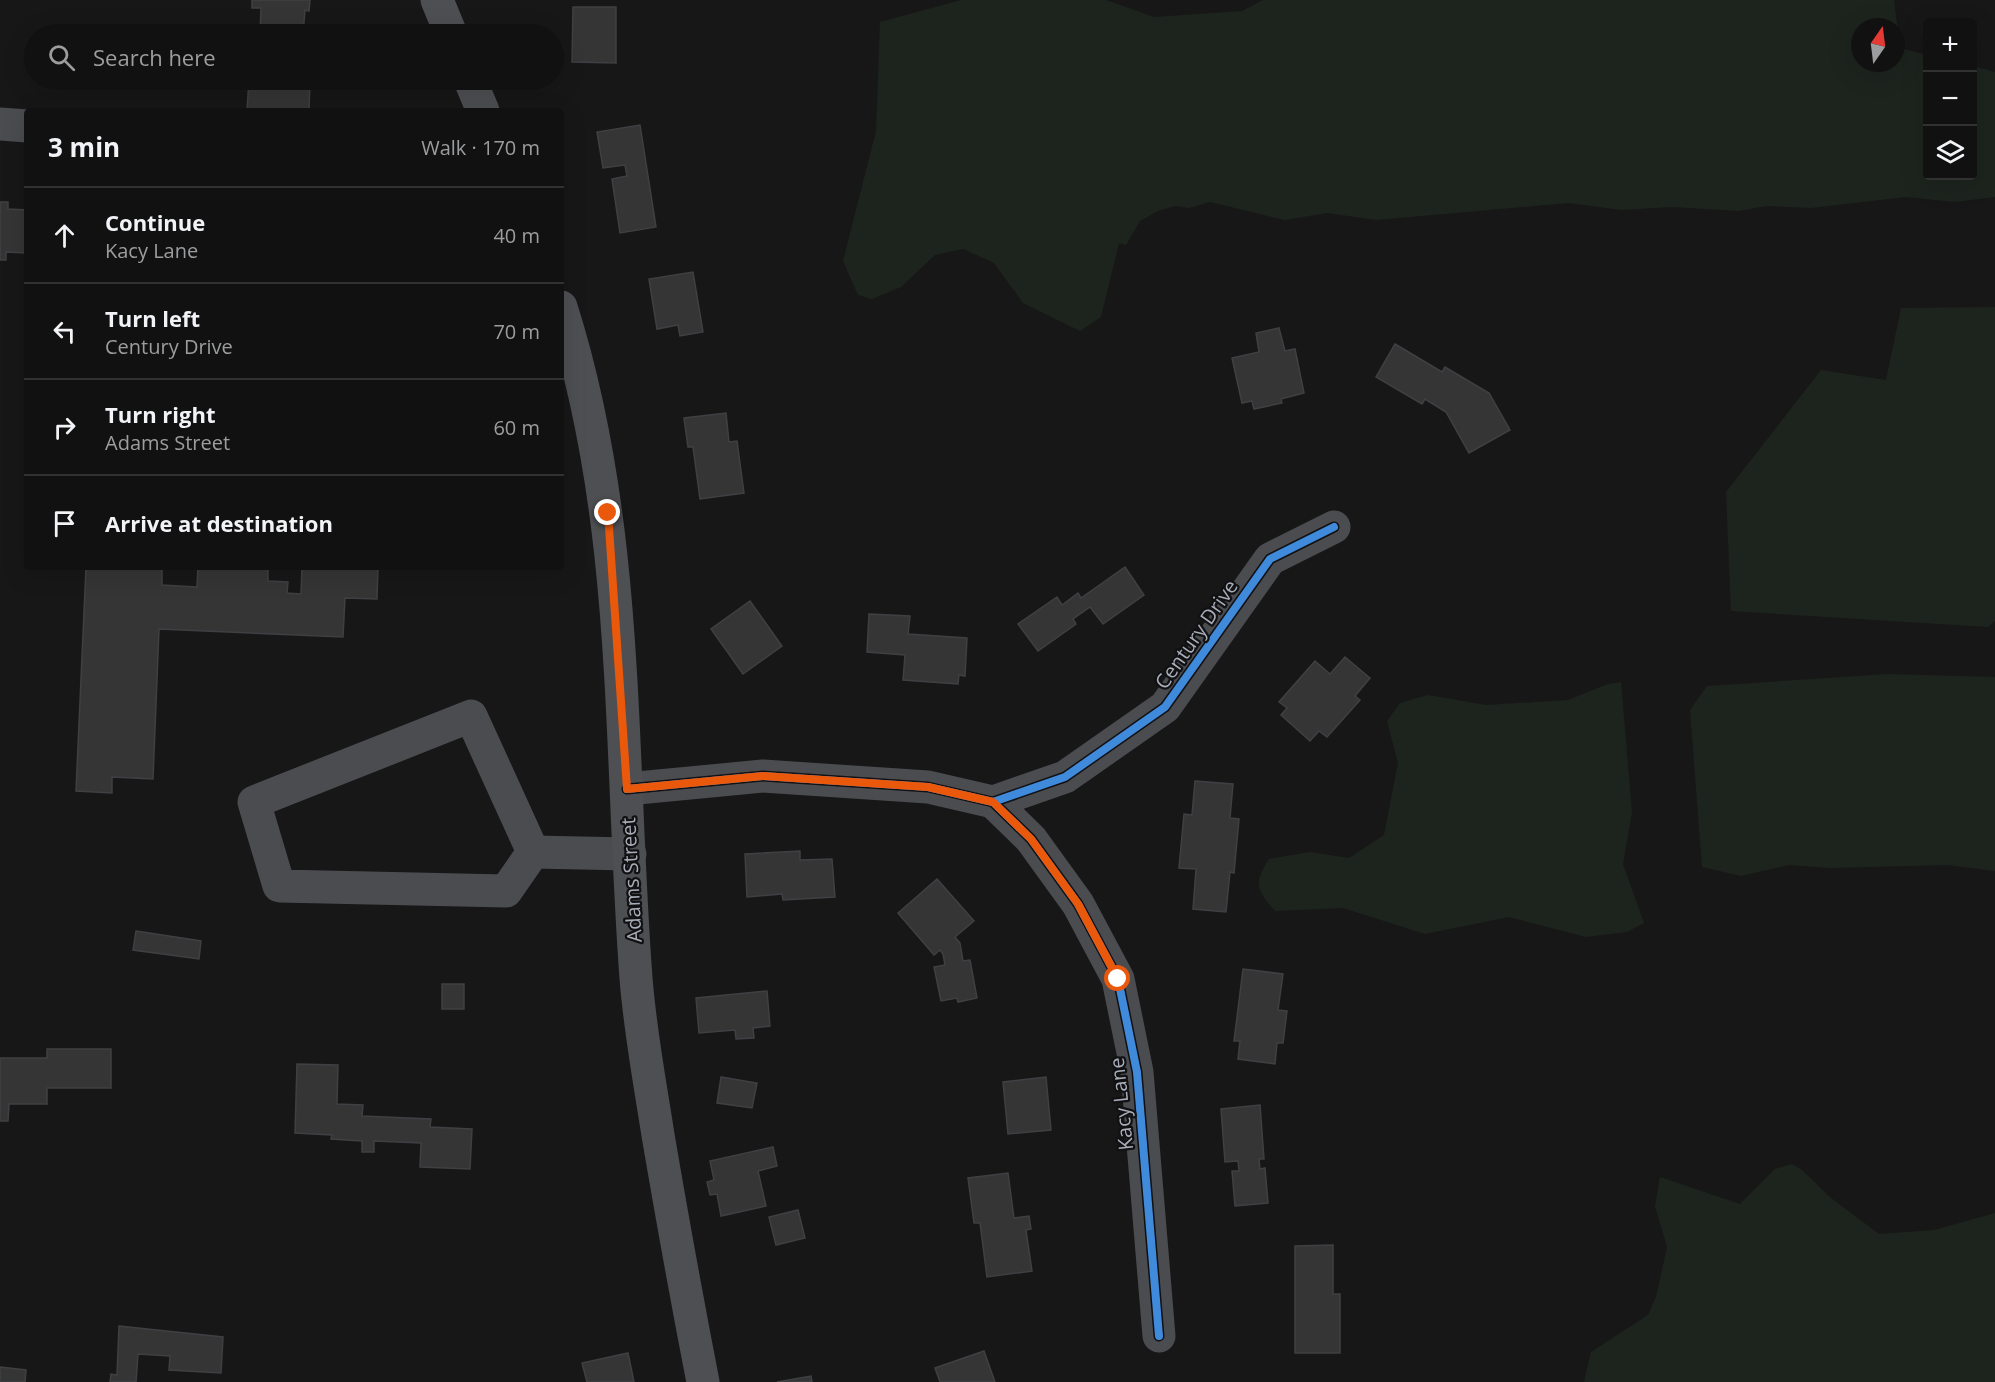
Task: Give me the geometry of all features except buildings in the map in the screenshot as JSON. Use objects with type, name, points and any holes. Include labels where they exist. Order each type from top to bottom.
[{"type":"main road","points":[[437,0],[447,24]]},
{"type":"main road","points":[[474,90],[482,108]]},
{"type":"main road","name":"Adams Street","points":[[564,319],[591,418],[608,513],[627,789],[636,982],[643,1037],[703,1382]]},
{"type":"street","points":[[0,124],[24,126]]},
{"type":"street","name":"Century Drive","points":[[993,802],[1065,777],[1165,707],[1270,559],[1334,527]]},
{"type":"street","points":[[471,716],[533,852],[506,891],[279,886],[254,802],[471,716]]},
{"type":"street","points":[[627,789],[763,776],[928,787],[993,802]]},
{"type":"street","name":"Kacy Lane","points":[[993,802],[1031,839],[1078,904],[1118,979],[1137,1072],[1159,1336]]},
{"type":"street","points":[[533,852],[630,854]]},
{"type":"shaded area","points":[[961,0],[1106,0],[1154,17],[1242,11],[1263,0],[1894,0],[1896,18],[1851,18],[1851,72],[1905,72],[1905,49],[1923,54],[1923,180],[1977,180],[1977,67],[1995,72],[1995,197],[1955,202],[1906,197],[1811,208],[1766,206],[1739,211],[1672,207],[1621,210],[1569,203],[1376,220],[1327,213],[1285,220],[1210,202],[1189,208],[1175,206],[1158,211],[1140,221],[1126,245],[1119,243],[1101,317],[1080,331],[1023,303],[994,263],[963,249],[935,255],[901,287],[872,299],[858,295],[843,261],[876,131],[880,22]]},
{"type":"shaded area","points":[[1995,307],[1995,621],[1988,627],[1731,611],[1726,492],[1821,370],[1886,380],[1901,308]]},
{"type":"shaded area","points":[[1887,674],[1995,677],[1995,871],[1947,865],[1830,868],[1789,865],[1741,876],[1702,867],[1690,710],[1707,686]]},
{"type":"shaded area","points":[[1621,682],[1632,812],[1623,864],[1644,923],[1627,932],[1586,937],[1509,917],[1425,934],[1343,908],[1275,911],[1264,898],[1259,881],[1269,859],[1310,852],[1349,858],[1384,835],[1398,763],[1387,721],[1400,703],[1428,695],[1486,705],[1568,700],[1608,684]]},
{"type":"shaded area","points":[[1792,1164],[1802,1170],[1831,1198],[1879,1234],[1934,1230],[1995,1213],[1995,1382],[1584,1382],[1591,1352],[1648,1315],[1656,1297],[1667,1247],[1655,1206],[1660,1177],[1740,1204],[1775,1169]]},
{"type":"cycle path","points":[[627,789],[763,776],[928,787],[993,802],[1065,777],[1165,707],[1270,559],[1334,527]]},
{"type":"cycle path","points":[[993,802],[1031,839],[1078,904],[1118,979],[1137,1072],[1159,1336]]},
{"type":"route","points":[[608,513],[627,789],[763,776],[928,787],[993,802],[1031,839],[1078,904],[1118,979]]}]
